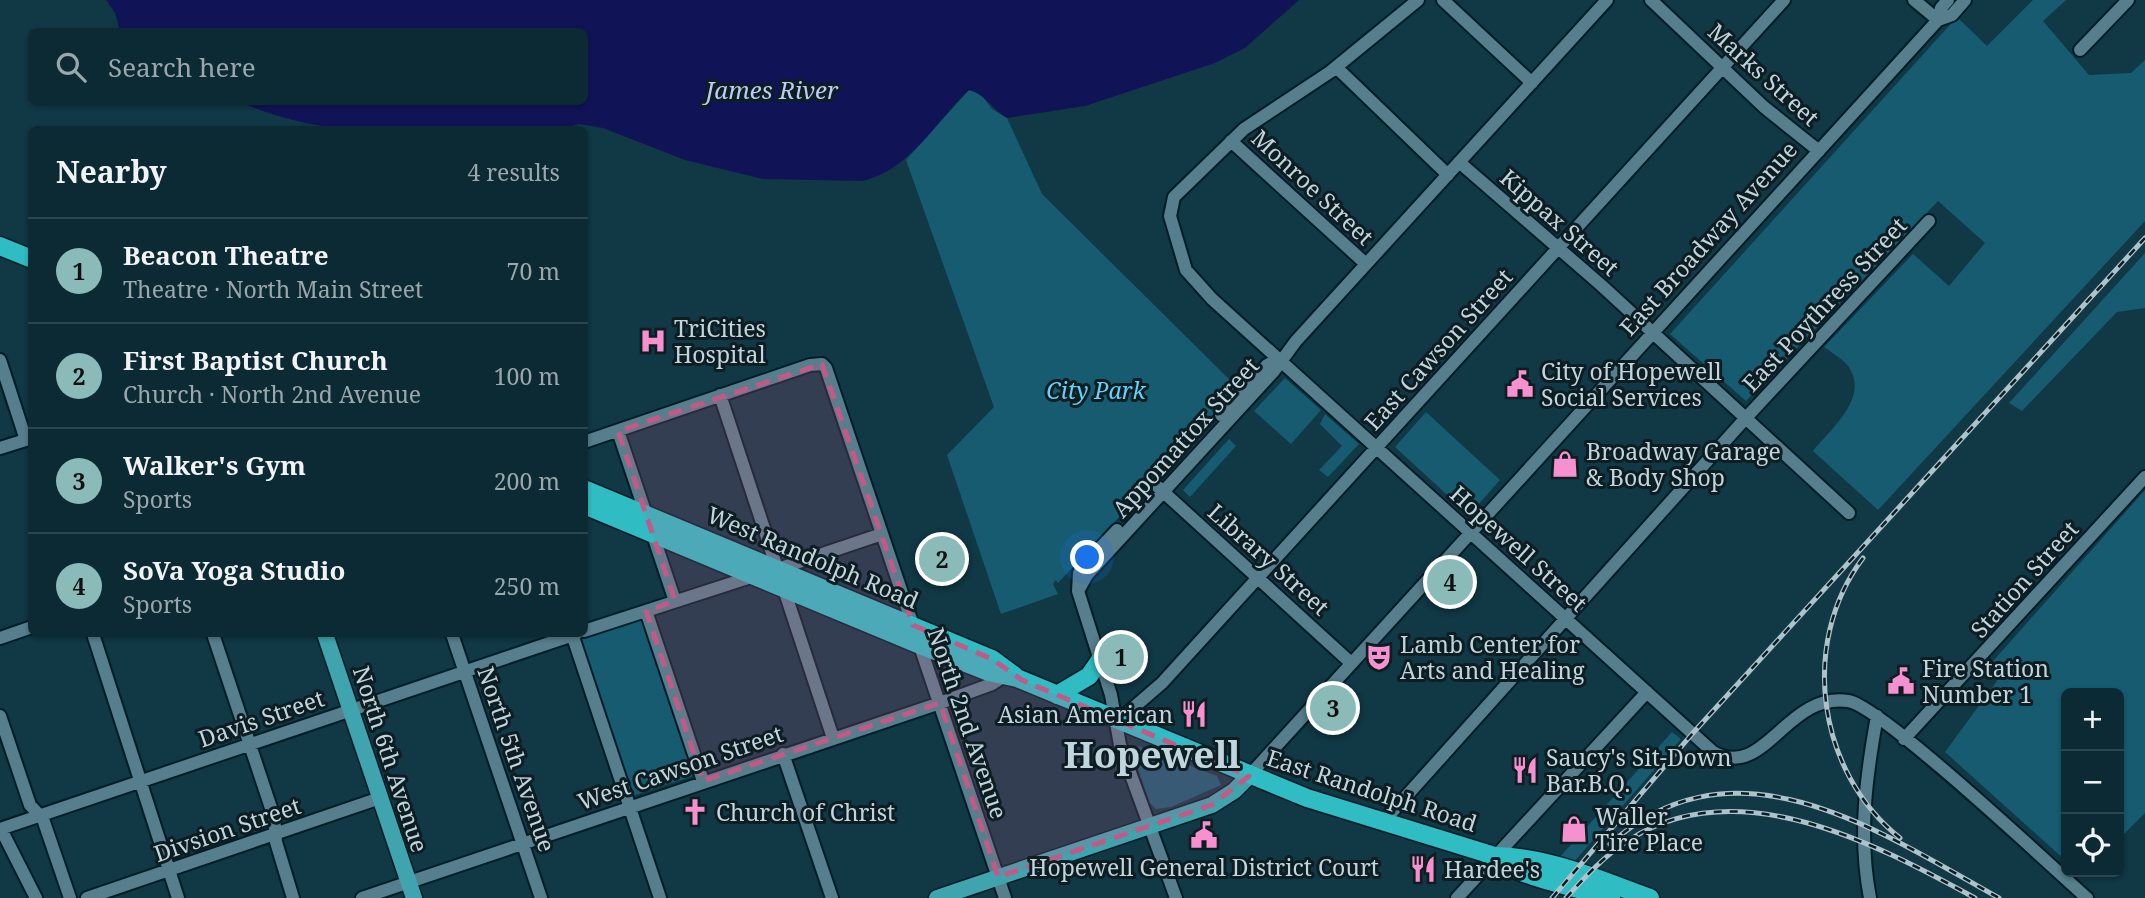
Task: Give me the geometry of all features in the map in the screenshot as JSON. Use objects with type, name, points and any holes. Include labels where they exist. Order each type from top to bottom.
[{"type":"highway","points":[[0,246],[28,257]]},
{"type":"highway","points":[[0,258],[28,269]]},
{"type":"highway","name":"West Randolph Road","points":[[588,491],[992,659],[1011,676]]},
{"type":"highway","name":"West Randolph Road","points":[[588,507],[920,645],[1011,676],[1118,721]]},
{"type":"highway","points":[[1057,695],[1089,676],[1100,660]]},
{"type":"highway","name":"East Randolph Road","points":[[1118,721],[1249,776],[1384,821],[1495,856],[1518,857],[1568,869],[1650,898]]},
{"type":"highway","name":"East Randolph Road","points":[[1495,856],[1501,864],[1611,898]]},
{"type":"main road","name":"North 6th Avenue","points":[[327,637],[414,898]]},
{"type":"main road","name":"East Broadway Avenue","points":[[937,898],[1212,805],[1234,791],[1249,776]]},
{"type":"street","name":"Hopewell Street","points":[[1418,0],[1336,67],[1275,107],[1231,141],[1174,197],[1170,216],[1186,270],[1200,286],[1713,752],[1732,759],[1751,755],[1789,721],[1812,706],[1848,701],[1877,716],[2087,898]]},
{"type":"street","points":[[1443,0],[1532,83]]},
{"type":"street","name":"Appomattox Street","points":[[1100,660],[1078,591],[1079,573],[1083,566],[1274,371],[1281,358],[1607,0]]},
{"type":"street","name":"Marks Street","points":[[1651,0],[1725,67],[1763,107],[1819,151]]},
{"type":"street","name":"East Cawson Street","points":[[1118,721],[1162,683],[1784,0]]},
{"type":"street","points":[[1914,0],[1938,20]]},
{"type":"street","name":"East Broadway Avenue","points":[[1938,20],[1941,8],[1948,0]]},
{"type":"street","name":"East Broadway Avenue","points":[[1249,776],[1938,20],[1952,15],[1965,0]]},
{"type":"street","points":[[2080,50],[2128,0]]},
{"type":"street","points":[[1336,67],[1448,174]]},
{"type":"street","name":"Monroe Street","points":[[1231,141],[1366,264]]},
{"type":"street","name":"Kippax Street","points":[[1459,162],[1559,248],[1744,420],[1849,513]]},
{"type":"street","name":"East Poythress Street","points":[[1384,821],[1744,420],[1929,221]]},
{"type":"street","points":[[0,360],[28,436]]},
{"type":"street","name":"North 2nd Avenue","points":[[720,395],[810,365],[822,364],[828,372],[1005,898]]},
{"type":"street","points":[[588,441],[720,395],[833,738]]},
{"type":"street","points":[[618,431],[675,601]]},
{"type":"street","points":[[0,448],[28,439]]},
{"type":"street","name":"Station Street","points":[[1904,739],[2145,477]]},
{"type":"street","name":"Library Street","points":[[1160,489],[1351,663]]},
{"type":"street","name":"Davis Street","points":[[588,629],[882,534]]},
{"type":"street","points":[[646,611],[703,781]]},
{"type":"street","points":[[0,638],[28,628]]},
{"type":"street","points":[[94,637],[178,898]]},
{"type":"street","points":[[214,637],[274,817],[275,834],[293,898]]},
{"type":"street","name":"North 5th Avenue","points":[[453,637],[541,898]]},
{"type":"street","name":"Davis Street","points":[[1,829],[564,637]]},
{"type":"street","points":[[577,637],[660,898]]},
{"type":"street","points":[[1100,660],[1118,721],[1120,745],[1176,898]]},
{"type":"street","name":"West Cawson Street","points":[[362,898],[940,703],[1011,676]]},
{"type":"street","points":[[1457,898],[1647,692]]},
{"type":"street","points":[[0,716],[30,805],[41,815],[70,898]]},
{"type":"street","points":[[1870,898],[1862,847],[1864,809],[1877,716]]},
{"type":"street","points":[[783,754],[832,898]]},
{"type":"street","name":"Divsion Street","points":[[87,898],[380,798]]},
{"type":"street","points":[[1,829],[36,898]]},
{"type":"highlighted area","points":[[822,364],[913,625],[992,659],[1022,680],[1249,776],[1212,805],[998,877],[940,703],[703,781],[646,611],[675,601],[618,431]]},
{"type":"green space","points":[[2033,0],[2066,0],[2043,21],[2089,75],[2131,73],[2145,60],[2145,221],[1878,510],[1813,451],[1845,413],[1854,392],[1854,380],[1848,366],[1824,347],[1913,254],[1949,286],[1985,243],[1938,201],[1746,401],[1670,334],[1957,17],[1987,46]]},
{"type":"green space","name":"City Park","points":[[969,90],[980,93],[992,109],[1007,118],[1042,194],[1238,388],[1058,583],[1056,580],[1053,584],[1058,594],[1001,614],[947,455],[994,407],[906,160]]},
{"type":"green space","points":[[2145,253],[2145,308],[2117,312],[2022,411],[2009,403]]},
{"type":"green space","points":[[1285,378],[1321,410],[1291,444],[1254,411]]},
{"type":"green space","points":[[1426,412],[1500,480],[1469,515],[1395,447]]},
{"type":"green space","points":[[1325,414],[1359,444],[1328,477],[1319,470],[1342,446],[1320,424]]},
{"type":"green space","points":[[1229,439],[1236,446],[1190,497],[1183,490]]},
{"type":"green space","points":[[2145,490],[2145,813],[2124,834],[2124,688],[2061,688],[2061,856],[1945,752],[1997,681],[1986,669]]},
{"type":"green space","points":[[640,617],[693,776],[632,796],[580,637],[588,637],[588,634]]},
{"type":"green space","points":[[1672,732],[1681,739],[1573,863],[1558,859]]},
{"type":"green space","points":[[1138,746],[1217,776],[1221,785],[1171,807],[1156,809],[1149,802],[1133,754]]},
{"type":"water","name":"James River","points":[[106,0],[1299,0],[1245,48],[1215,63],[1085,106],[1007,118],[980,95],[969,90],[909,155],[880,175],[863,181],[763,179],[685,160],[603,128],[579,124],[324,126],[291,120],[248,105],[588,105],[588,28],[119,28],[115,13]]},
{"type":"railway","points":[[1552,898],[1692,734],[2145,238]]},
{"type":"railway","points":[[1863,558],[1843,592],[1830,628],[1825,667],[1826,705],[1835,743],[1850,778],[1872,811],[1900,838]]},
{"type":"railway","points":[[1610,844],[1658,811],[1707,796],[1756,794],[1806,804],[1856,822],[1999,898]]},
{"type":"railway","points":[[1566,898],[1604,859],[1629,840],[1671,820],[1715,812],[1760,813],[1806,822],[1851,837],[1894,856],[1975,898]]},
{"type":"place","name":"TriCities Hospital","points":[[653,341]]},
{"type":"place","name":"City of Hopewell Social Services","points":[[1520,384]]},
{"type":"place","name":"Broadway Garage & Body Shop","points":[[1565,464]]},
{"type":"place","name":"First Baptist Church","points":[[942,559]]},
{"type":"place","name":"SoVa Yoga Studio","points":[[1450,582]]},
{"type":"place","name":"Beacon Theatre","points":[[1121,657]]},
{"type":"place","name":"Lamb Center for Arts and Healing","points":[[1379,657]]},
{"type":"place","name":"Fire Station Number 1","points":[[1901,681]]},
{"type":"place","name":"Walker's Gym","points":[[1333,708]]},
{"type":"place","name":"Asian American","points":[[1194,714]]},
{"type":"place","name":"Saucy's Sit-Down Bar.B.Q.","points":[[1525,770]]},
{"type":"place","name":"Church of Christ","points":[[695,812]]},
{"type":"place","name":"Waller Tire Place","points":[[1574,829]]},
{"type":"place","name":"Hopewell General District Court","points":[[1204,835]]},
{"type":"place","name":"Hardee's","points":[[1423,869]]},
{"type":"district","name":"Hopewell","points":[[1152,753]]}]
